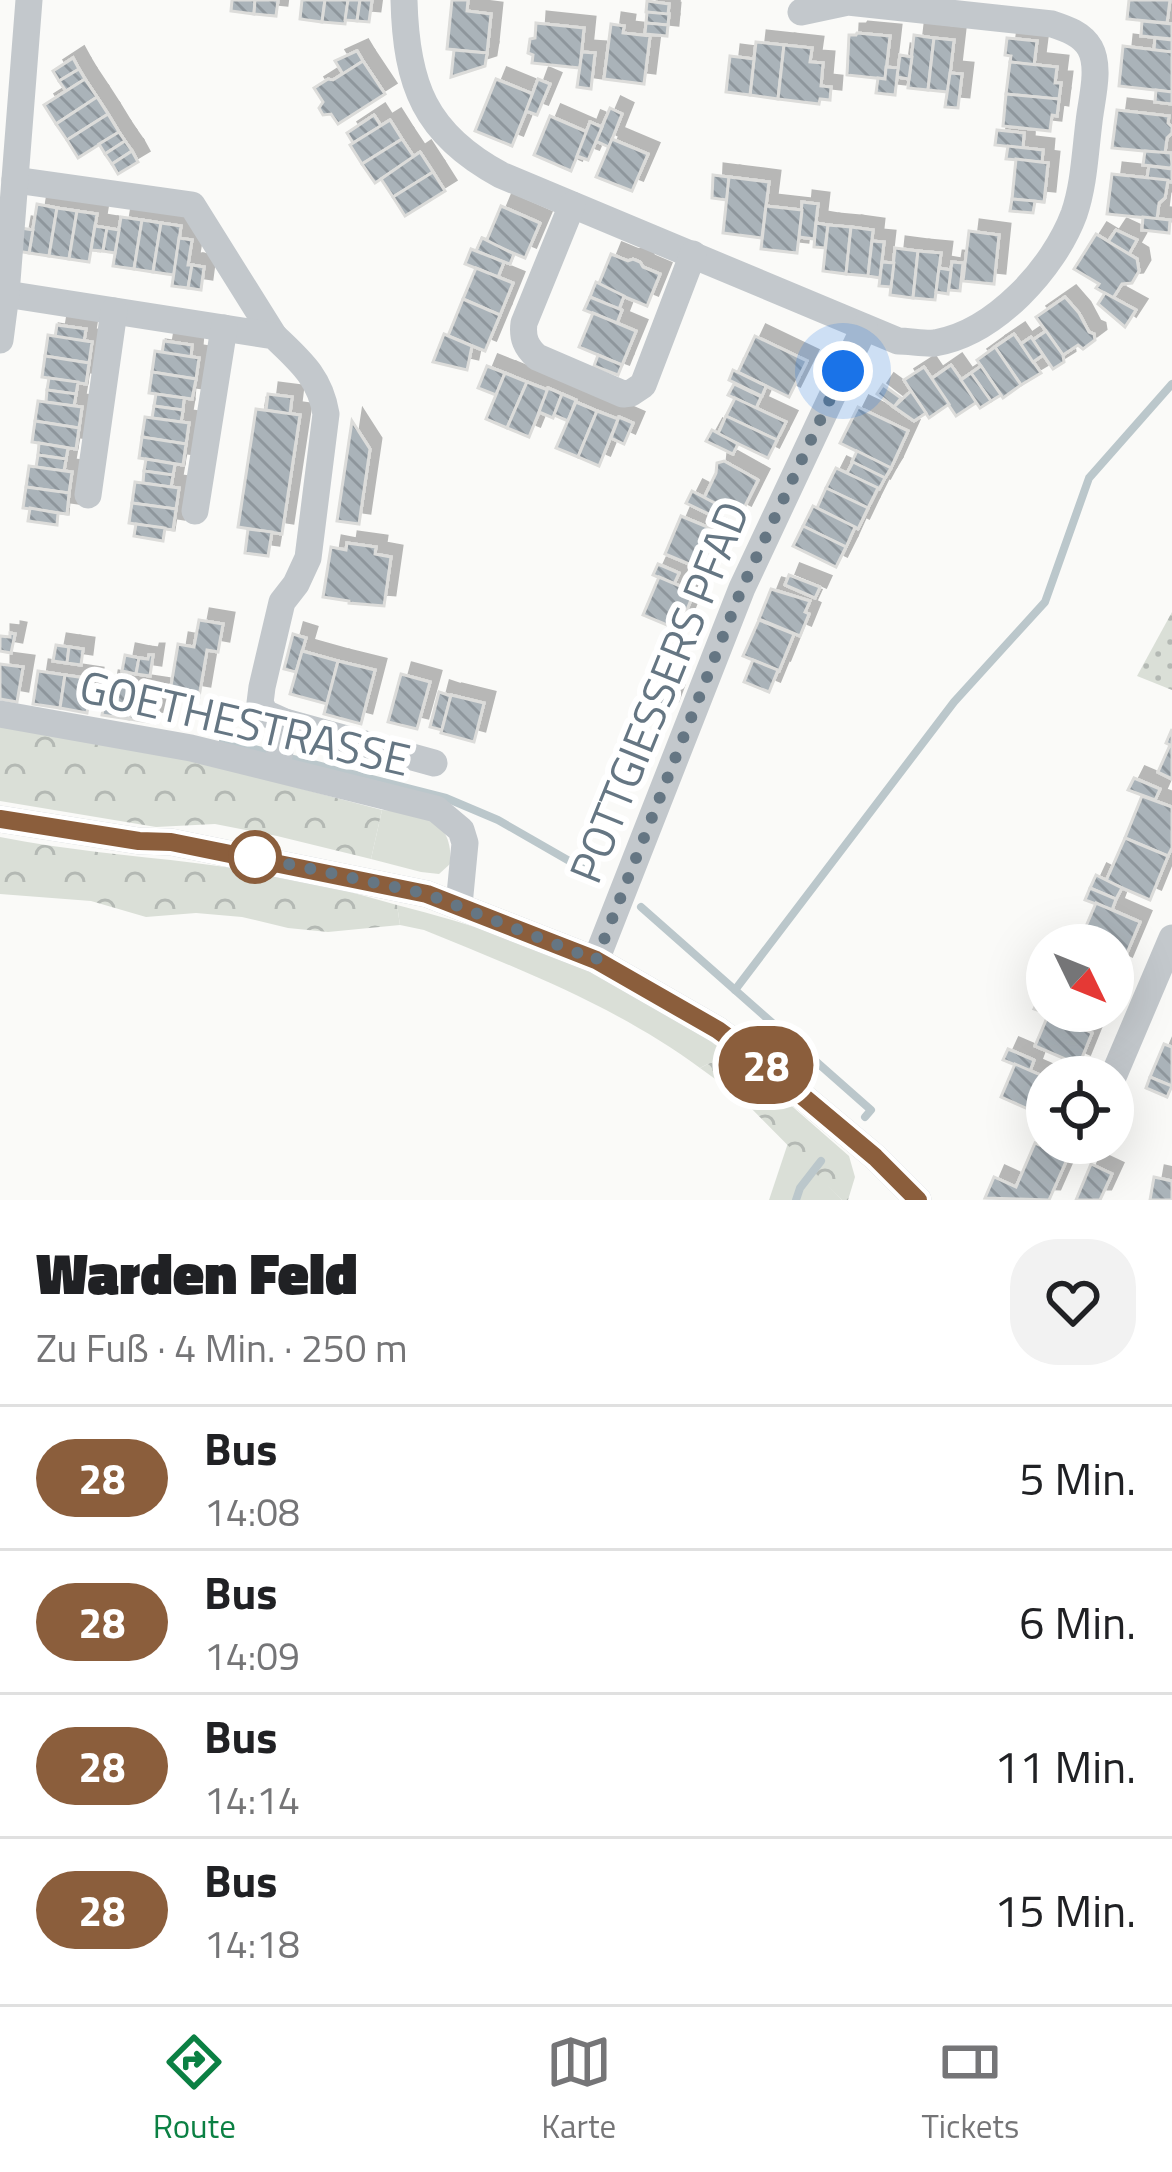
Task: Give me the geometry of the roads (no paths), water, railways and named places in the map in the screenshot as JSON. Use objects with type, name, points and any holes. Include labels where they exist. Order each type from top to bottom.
[{"type":"street","points":[[0,340],[29,0]]},
{"type":"street","points":[[404,0],[414,80],[424,104],[442,133],[470,158],[898,341],[934,343],[968,332],[998,314],[1028,287],[1072,218],[1082,188],[1095,69],[1089,46],[1071,30],[1052,24],[848,2],[801,12]]},
{"type":"street","points":[[15,179],[192,205],[274,336],[305,365],[322,394],[326,414],[308,558],[282,602],[260,703],[265,713],[285,722],[434,763]]},
{"type":"street","points":[[572,205],[523,334],[537,358],[623,394],[643,385],[693,254]]},
{"type":"street","points":[[3,294],[274,336]]},
{"type":"street","points":[[88,495],[114,311]]},
{"type":"street","points":[[195,511],[224,328]]},
{"type":"street","name":"POTTGIESSERS PFAD","points":[[596,960],[742,588],[864,328]]},
{"type":"street","name":"GOETHESTRASSE","points":[[0,714],[191,748],[436,809],[461,830],[465,843],[459,905]]},
{"type":"street","points":[[277,768],[285,722]]},
{"type":"street","points":[[0,819],[251,856],[427,894],[596,960],[718,1030],[764,1064],[875,1157],[918,1200]]},
{"type":"street","points":[[1122,1056],[1172,938]]},
{"type":"waterway","points":[[735,990],[954,702],[1045,602],[1089,478],[1172,384]]},
{"type":"waterway","points":[[223,741],[446,798],[498,820],[592,874]]},
{"type":"waterway","points":[[641,907],[871,1110],[865,1117]]},
{"type":"waterway","points":[[796,1200],[821,1161]]}]
